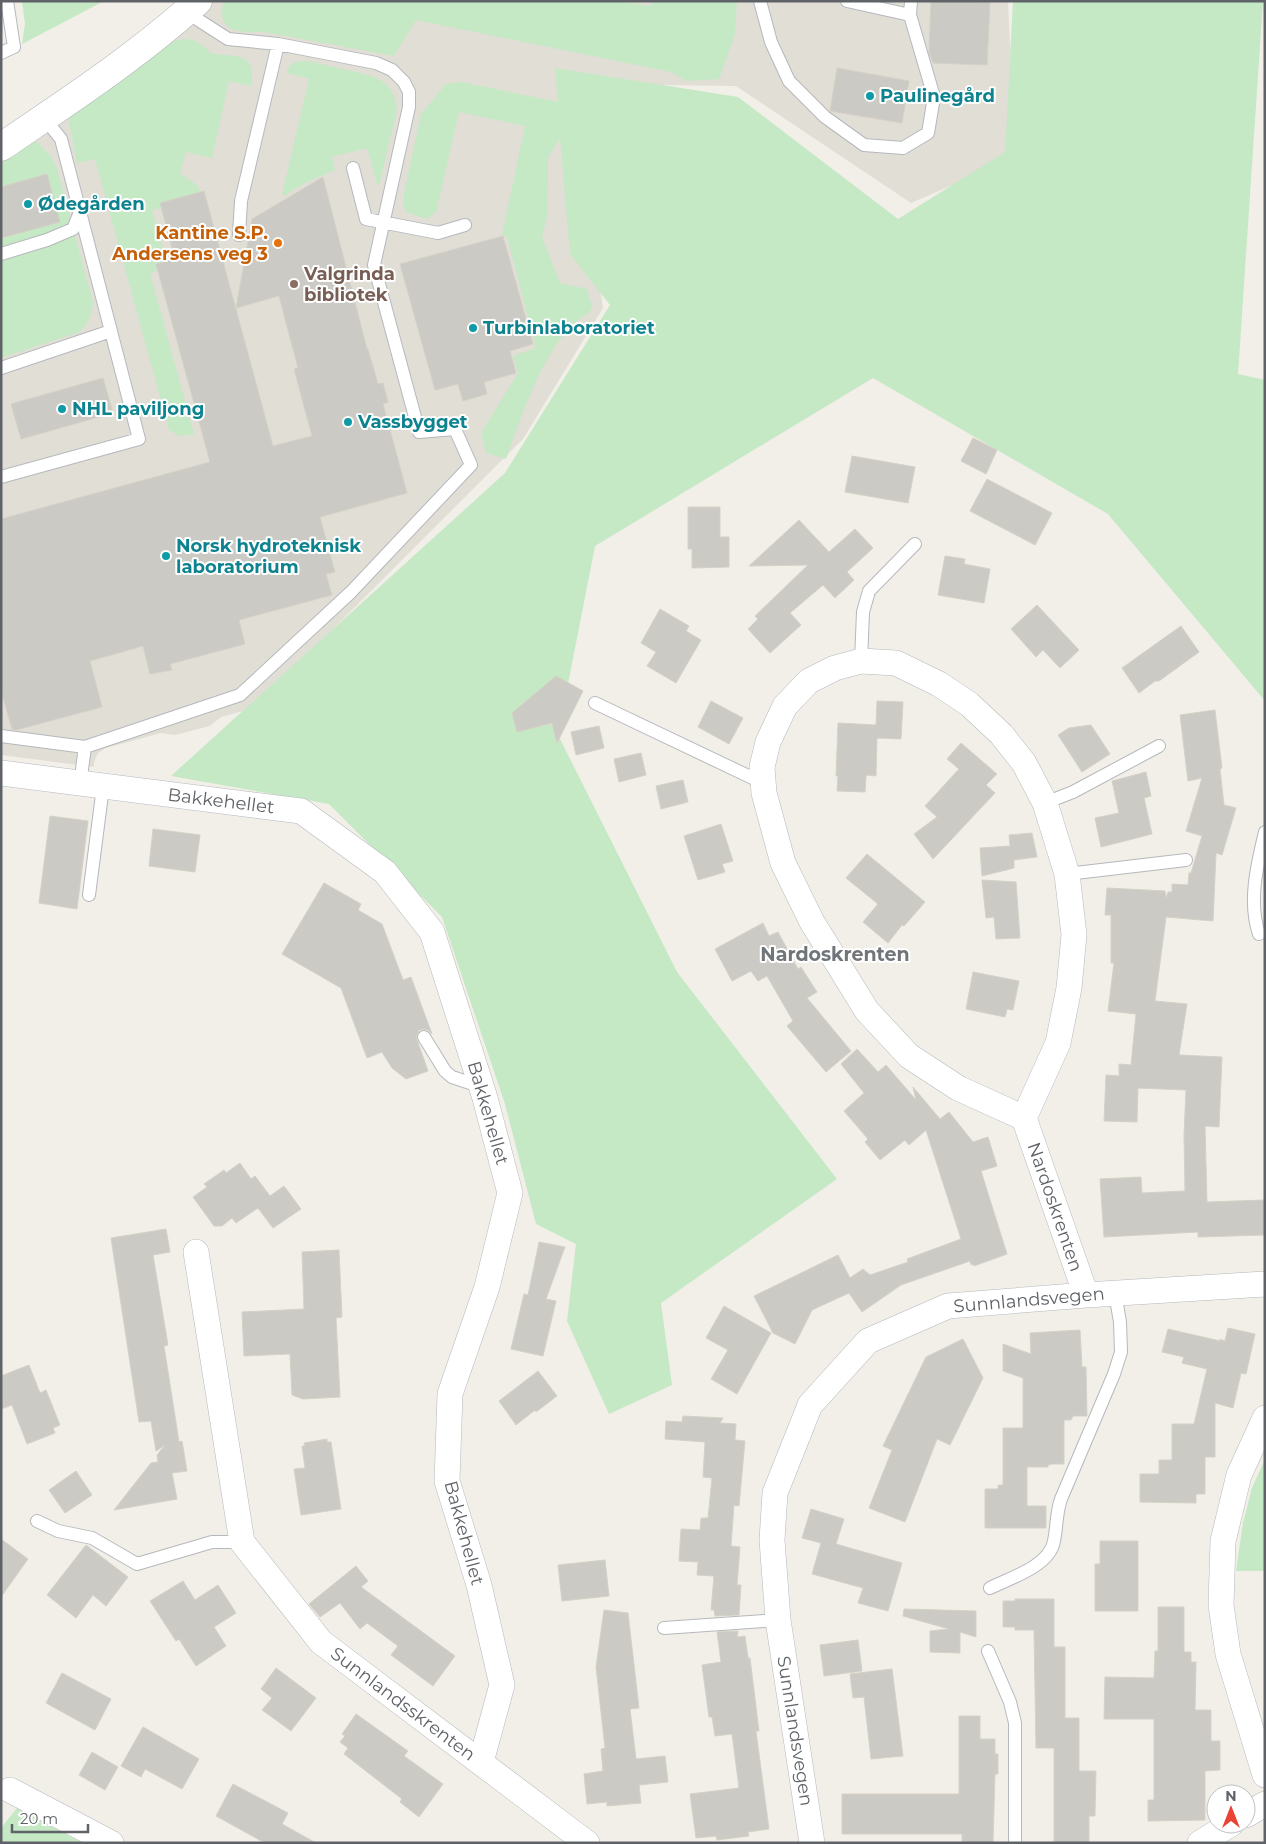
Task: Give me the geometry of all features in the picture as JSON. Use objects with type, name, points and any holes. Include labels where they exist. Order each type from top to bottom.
[{"type":"street","points":[[1,147],[147,43],[192,6]]},
{"type":"street","points":[[861,661],[896,663],[939,684],[968,704],[1001,734],[1024,763],[1046,803],[1067,874],[1074,935],[1069,988],[1058,1043],[1024,1118],[958,1088],[908,1056],[868,1011],[812,922],[783,863],[764,793],[762,767],[768,742],[785,706],[809,681],[835,668],[861,661]]},
{"type":"street","name":"Bakkehellet","points":[[1,773],[301,811],[385,872],[432,932],[482,1087],[510,1193],[487,1287],[450,1394],[447,1481],[479,1585],[502,1685],[481,1762]]},
{"type":"street","name":"Nardoskrenten","points":[[1024,1118],[1086,1295]]},
{"type":"street","name":"Sunnlandsskrenten","points":[[196,1252],[242,1542],[321,1642],[587,1843]]},
{"type":"street","name":"Sunnlandsvegen","points":[[812,1843],[778,1620],[772,1540],[775,1493],[810,1404],[868,1341],[948,1306],[1265,1284]]},
{"type":"street","points":[[1265,1418],[1239,1475],[1223,1541],[1221,1605],[1228,1654],[1265,1775]]},
{"type":"street","points":[[10,1790],[111,1843]]},
{"type":"street","points":[[1200,1843],[1215,1834]]},
{"type":"lane","points":[[1,53],[14,46],[7,1]]},
{"type":"lane","points":[[760,1],[771,42],[789,82],[825,117],[864,144],[903,148],[928,133],[934,97],[910,15],[910,1]]},
{"type":"lane","points":[[847,1],[910,15]]},
{"type":"lane","points":[[1,736],[85,747],[240,695],[351,592],[470,465],[455,429],[419,432],[374,265],[409,107],[410,92],[404,82],[392,70],[376,63],[278,44],[228,39],[192,6]]},
{"type":"lane","points":[[239,235],[241,201],[278,44]]},
{"type":"lane","points":[[1,477],[139,439],[61,139],[44,118]]},
{"type":"lane","points":[[354,168],[366,219],[438,233],[465,225]]},
{"type":"lane","points":[[1,254],[47,240],[73,229],[80,212]]},
{"type":"lane","points":[[1,368],[110,331]]},
{"type":"lane","points":[[861,661],[863,612],[869,591],[915,544]]},
{"type":"lane","points":[[595,703],[763,783]]},
{"type":"lane","points":[[1046,803],[1073,792],[1158,746]]},
{"type":"lane","points":[[85,747],[92,785],[89,895]]},
{"type":"lane","points":[[1259,934],[1254,921],[1253,909],[1258,863],[1265,832]]},
{"type":"lane","points":[[1067,874],[1186,860]]},
{"type":"lane","points":[[424,1037],[445,1071],[452,1077],[482,1087]]},
{"type":"lane","name":"Sunnlandsvegen","points":[[990,1588],[1031,1569],[1048,1556],[1054,1543],[1056,1514],[1061,1499],[1122,1352],[1120,1322],[1115,1293]]},
{"type":"lane","points":[[37,1521],[58,1531],[92,1538],[137,1564],[212,1542],[242,1542]]},
{"type":"lane","points":[[664,1628],[778,1620]]},
{"type":"lane","points":[[988,1651],[1010,1702],[1015,1723],[1015,1843]]},
{"type":"shaded area","points":[[198,1],[1008,1],[1015,158],[911,203],[736,86],[572,84],[603,308],[523,439],[254,708],[221,717],[210,726],[175,735],[161,733],[106,748],[98,753],[94,767],[1,755],[1,147]]},
{"type":"green space","points":[[22,1],[104,1],[22,44],[25,24]]},
{"type":"green space","points":[[225,1],[617,1],[651,6],[652,1],[737,1],[735,34],[719,79],[686,81],[671,72],[416,20],[394,56],[264,32],[239,31],[228,27],[223,20],[222,8]]},
{"type":"green space","points":[[1013,1],[1263,1],[1238,374],[1265,380],[1265,701],[1108,514],[873,378],[595,546],[558,735],[677,972],[837,1179],[661,1303],[672,1385],[609,1414],[567,1321],[576,1244],[536,1224],[505,1104],[442,917],[329,804],[171,776],[505,473],[610,305],[570,254],[560,138],[548,157],[547,217],[542,237],[560,283],[587,289],[592,306],[590,312],[574,323],[549,357],[528,399],[506,459],[486,453],[481,433],[518,373],[513,356],[536,348],[507,237],[502,235],[525,126],[459,112],[436,212],[427,219],[406,212],[403,205],[404,194],[421,114],[446,84],[461,82],[558,102],[555,68],[738,97],[898,219],[1005,152]]},
{"type":"green space","points":[[185,39],[199,43],[210,53],[242,58],[251,66],[252,74],[251,86],[229,81],[212,158],[186,152],[180,173],[198,186],[201,197],[152,210],[168,267],[150,273],[194,434],[179,436],[169,430],[95,159],[77,163],[69,116],[174,41]]},
{"type":"green space","points":[[300,61],[310,61],[369,75],[383,82],[392,92],[397,110],[379,185],[377,184],[367,148],[332,157],[335,170],[307,182],[284,196],[282,194],[309,79],[287,73],[291,65]]},
{"type":"green space","points":[[36,141],[51,156],[57,169],[93,307],[88,322],[79,332],[1,358],[1,163]]},
{"type":"green space","points":[[1265,1459],[1265,1571],[1236,1571],[1243,1523],[1252,1488]]},
{"type":"green space","points":[[17,1808],[82,1843],[1,1843],[1,1828]]},
{"type":"building","points":[[931,1],[990,2],[987,65],[933,63],[929,52]]},
{"type":"building","name":"Paulinegård","points":[[837,68],[909,81],[902,123],[830,111]]},
{"type":"building","name":"Ødegården","points":[[47,174],[60,222],[1,238],[1,187]]},
{"type":"building","points":[[323,177],[367,349],[378,384],[383,383],[388,402],[383,404],[407,493],[320,517],[335,572],[326,574],[332,595],[239,620],[245,644],[170,664],[172,670],[150,674],[143,646],[90,661],[102,707],[16,730],[12,729],[1,691],[1,519],[210,462],[156,264],[175,259],[160,203],[204,191],[273,446],[312,436],[294,369],[298,368],[279,296],[236,308],[252,219]]},
{"type":"building","name":"Turbinlaboratoriet","points":[[503,236],[533,344],[510,351],[516,373],[484,382],[487,394],[463,401],[458,384],[435,390],[400,264]]},
{"type":"building","name":"NHL paviljong","points":[[103,378],[113,413],[21,439],[11,404]]},
{"type":"building","points":[[973,438],[997,450],[986,474],[961,461]]},
{"type":"building","points":[[852,456],[915,467],[908,503],[845,492]]},
{"type":"building","points":[[987,479],[1052,513],[1035,545],[970,511]]},
{"type":"building","points":[[688,507],[720,507],[720,537],[729,537],[729,567],[692,568],[692,549],[688,549]]},
{"type":"building","points":[[799,520],[829,552],[855,529],[873,548],[847,572],[854,580],[835,598],[823,585],[790,613],[801,625],[770,653],[748,629],[758,619],[755,616],[808,565],[749,566]]},
{"type":"building","points":[[945,556],[965,559],[964,564],[990,569],[984,603],[938,595]]},
{"type":"building","points":[[1037,605],[1079,650],[1060,668],[1043,650],[1036,657],[1011,629]]},
{"type":"building","points":[[660,609],[689,626],[686,631],[701,640],[676,683],[647,666],[656,652],[641,643]]},
{"type":"building","points":[[1181,626],[1199,652],[1139,693],[1122,668]]},
{"type":"building","points":[[556,676],[583,691],[557,743],[552,723],[517,732],[512,713]]},
{"type":"building","points":[[711,701],[743,718],[729,744],[698,727]]},
{"type":"building","points":[[877,701],[903,702],[901,739],[877,738],[876,776],[867,775],[865,792],[837,791],[838,723],[876,725]]},
{"type":"building","points":[[1215,710],[1224,805],[1236,808],[1222,855],[1216,853],[1213,921],[1166,917],[1155,1001],[1187,1004],[1179,1055],[1222,1057],[1219,1127],[1205,1126],[1207,1202],[1264,1200],[1265,1235],[1198,1237],[1198,1232],[1104,1237],[1100,1179],[1141,1177],[1142,1193],[1185,1191],[1184,1135],[1186,1090],[1138,1088],[1137,1122],[1104,1121],[1106,1075],[1119,1076],[1119,1064],[1131,1065],[1136,1014],[1108,1011],[1114,963],[1111,963],[1111,915],[1105,915],[1107,888],[1165,891],[1166,898],[1168,892],[1172,892],[1172,884],[1188,885],[1189,873],[1191,873],[1202,836],[1186,831],[1202,778],[1188,781],[1180,715]]},
{"type":"building","points":[[1091,725],[1110,754],[1082,772],[1058,735],[1069,728]]},
{"type":"building","points":[[599,726],[604,748],[576,755],[571,732]]},
{"type":"building","points":[[961,743],[997,774],[986,785],[995,793],[933,859],[914,834],[937,817],[925,806],[959,769],[947,759]]},
{"type":"building","points":[[641,753],[646,775],[619,782],[614,759]]},
{"type":"building","points":[[1146,772],[1151,796],[1144,798],[1152,834],[1101,847],[1095,818],[1119,813],[1112,781]]},
{"type":"building","points":[[683,780],[688,802],[661,809],[656,786]]},
{"type":"building","points":[[50,816],[88,821],[77,909],[39,903]]},
{"type":"building","points":[[721,824],[733,861],[722,864],[725,872],[698,880],[684,836]]},
{"type":"building","points":[[153,829],[200,835],[195,872],[149,866]]},
{"type":"building","points":[[1032,833],[1037,857],[1014,860],[1014,868],[982,876],[980,848],[1010,846],[1009,835]]},
{"type":"building","points":[[867,854],[925,902],[904,926],[902,925],[888,943],[863,922],[878,904],[846,878]]},
{"type":"building","points":[[982,880],[1016,882],[1020,938],[996,939],[994,917],[986,918]]},
{"type":"building","points":[[324,883],[361,904],[358,910],[382,924],[403,980],[411,977],[432,1034],[428,1030],[423,1029],[419,1030],[416,1037],[428,1071],[406,1079],[392,1068],[382,1052],[367,1058],[341,988],[282,954]]},
{"type":"building","points":[[763,923],[769,936],[778,932],[798,969],[801,967],[817,992],[807,998],[851,1051],[826,1072],[787,1026],[793,1021],[767,976],[758,981],[751,971],[732,981],[715,949]]},
{"type":"building","points":[[973,972],[1019,981],[1013,1010],[1007,1009],[1005,1017],[966,1009]]},
{"type":"building","points":[[857,1049],[878,1072],[886,1065],[916,1100],[913,1087],[940,1119],[949,1112],[973,1142],[988,1137],[997,1166],[981,1171],[1007,1254],[974,1266],[973,1264],[971,1265],[970,1261],[901,1285],[862,1312],[849,1293],[812,1310],[795,1344],[773,1333],[754,1296],[838,1255],[850,1278],[863,1269],[870,1275],[908,1262],[907,1259],[961,1239],[926,1130],[909,1145],[905,1140],[880,1160],[865,1142],[868,1139],[844,1111],[864,1093],[841,1064]]},
{"type":"building","points":[[240,1163],[251,1179],[255,1176],[270,1196],[284,1186],[301,1209],[273,1228],[258,1208],[236,1223],[232,1218],[222,1226],[214,1226],[193,1197],[207,1187],[204,1184],[224,1170],[226,1173]]},
{"type":"building","points":[[166,1229],[170,1252],[153,1255],[168,1345],[164,1346],[179,1442],[182,1441],[187,1471],[172,1473],[177,1499],[114,1510],[151,1463],[158,1462],[157,1455],[165,1445],[156,1451],[151,1421],[139,1422],[111,1238]]},
{"type":"building","points":[[539,1242],[565,1247],[546,1299],[556,1301],[543,1356],[511,1349],[524,1294],[528,1295]]},
{"type":"building","points":[[339,1250],[342,1317],[336,1318],[340,1397],[303,1399],[292,1395],[290,1354],[244,1356],[242,1312],[304,1309],[302,1252]]},
{"type":"building","points":[[724,1306],[771,1333],[737,1394],[711,1379],[728,1350],[706,1338]]},
{"type":"building","points":[[1228,1328],[1255,1334],[1246,1374],[1241,1373],[1233,1408],[1215,1403],[1215,1457],[1205,1457],[1205,1494],[1196,1494],[1196,1503],[1140,1502],[1140,1474],[1159,1474],[1159,1460],[1172,1460],[1172,1424],[1194,1424],[1207,1369],[1182,1363],[1184,1357],[1162,1352],[1168,1329],[1225,1341]]},
{"type":"building","points":[[1080,1330],[1082,1367],[1086,1367],[1087,1416],[1073,1416],[1071,1420],[1064,1420],[1064,1464],[1052,1464],[1048,1465],[1048,1467],[1027,1467],[1027,1506],[1046,1506],[1046,1528],[985,1528],[985,1489],[998,1489],[998,1485],[1003,1485],[1003,1428],[1023,1428],[1023,1378],[1003,1371],[1003,1344],[1031,1354],[1030,1333]]},
{"type":"building","points":[[963,1339],[983,1378],[950,1445],[937,1439],[905,1522],[869,1508],[892,1450],[883,1446],[926,1357]]},
{"type":"building","points":[[29,1365],[40,1393],[46,1390],[60,1425],[53,1428],[55,1433],[27,1444],[12,1405],[1,1409],[1,1376]]},
{"type":"building","points":[[538,1371],[557,1396],[516,1425],[499,1401]]},
{"type":"building","points":[[683,1416],[723,1418],[720,1423],[736,1424],[735,1440],[745,1441],[739,1506],[734,1505],[731,1546],[740,1547],[737,1585],[741,1585],[739,1615],[715,1616],[714,1610],[711,1610],[714,1576],[697,1575],[698,1562],[679,1561],[681,1529],[700,1530],[701,1518],[708,1518],[712,1478],[703,1477],[705,1442],[665,1439],[666,1421],[682,1422]]},
{"type":"building","points":[[327,1439],[327,1442],[331,1442],[341,1509],[301,1515],[294,1469],[305,1468],[302,1446],[305,1446],[304,1443]]},
{"type":"building","points":[[76,1471],[92,1495],[65,1513],[49,1490]]},
{"type":"building","points":[[811,1509],[844,1519],[836,1544],[902,1563],[888,1611],[858,1603],[863,1588],[812,1574],[821,1543],[802,1538]]},
{"type":"building","points":[[1,1539],[28,1559],[1,1597]]},
{"type":"building","points":[[1100,1541],[1138,1541],[1138,1611],[1095,1611],[1095,1564],[1100,1564]]},
{"type":"building","points":[[86,1545],[128,1577],[106,1606],[93,1595],[76,1618],[47,1595]]},
{"type":"building","points":[[605,1560],[609,1596],[562,1601],[558,1565]]},
{"type":"building","points":[[356,1566],[368,1581],[361,1587],[455,1656],[433,1686],[391,1655],[398,1646],[367,1623],[360,1629],[340,1603],[320,1617],[309,1604]]},
{"type":"building","points":[[183,1581],[195,1600],[218,1585],[236,1613],[214,1627],[226,1646],[196,1666],[179,1639],[176,1641],[150,1601]]},
{"type":"building","points":[[1015,1599],[1054,1599],[1054,1647],[1065,1647],[1065,1718],[1079,1718],[1079,1771],[1096,1771],[1095,1816],[1089,1816],[1089,1843],[1054,1843],[1054,1748],[1036,1748],[1034,1630],[1015,1630],[1015,1627],[1003,1627],[1003,1601],[1015,1601]]},
{"type":"building","points":[[1158,1607],[1184,1607],[1184,1652],[1191,1652],[1191,1662],[1196,1662],[1195,1710],[1211,1710],[1211,1741],[1220,1741],[1220,1770],[1205,1771],[1205,1820],[1148,1821],[1148,1800],[1154,1800],[1154,1719],[1104,1719],[1105,1677],[1154,1678],[1155,1651],[1158,1651]]},
{"type":"building","points":[[904,1609],[976,1611],[976,1637],[960,1632],[960,1653],[930,1652],[930,1631],[949,1629],[903,1616]]},
{"type":"building","points":[[604,1610],[628,1613],[639,1708],[630,1709],[636,1759],[665,1756],[668,1782],[639,1785],[641,1803],[607,1806],[607,1802],[587,1804],[584,1774],[603,1771],[601,1749],[605,1748],[596,1667]]},
{"type":"building","points":[[738,1631],[737,1637],[745,1636],[748,1658],[750,1658],[759,1731],[756,1731],[769,1829],[748,1832],[749,1836],[717,1840],[716,1836],[696,1838],[690,1794],[739,1788],[732,1734],[715,1736],[712,1717],[709,1717],[702,1665],[721,1662],[717,1632]]},
{"type":"building","points":[[858,1640],[862,1671],[824,1676],[820,1645]]},
{"type":"building","points":[[276,1668],[316,1698],[291,1731],[262,1710],[272,1698],[261,1689]]},
{"type":"building","points":[[892,1669],[903,1756],[871,1759],[864,1697],[853,1698],[850,1674]]},
{"type":"building","points":[[62,1673],[111,1699],[95,1730],[46,1703]]},
{"type":"building","points":[[356,1714],[408,1751],[404,1756],[443,1784],[419,1817],[400,1802],[402,1799],[344,1754],[348,1748],[340,1742],[345,1736],[342,1734]]},
{"type":"building","points":[[959,1716],[980,1716],[980,1739],[995,1739],[995,1754],[998,1754],[998,1774],[995,1774],[993,1843],[962,1843],[962,1834],[842,1834],[842,1794],[959,1794]]},
{"type":"building","points":[[143,1727],[199,1759],[182,1789],[145,1769],[141,1777],[121,1766]]},
{"type":"building","points":[[92,1752],[118,1767],[105,1790],[79,1775]]},
{"type":"building","points":[[233,1784],[288,1813],[282,1824],[316,1843],[265,1843],[216,1816]]},
{"type":"place","name":"Paulinegård","points":[[870,96]]},
{"type":"place","name":"Ødegården","points":[[28,204]]},
{"type":"place","name":"Kantine S.P. Andersens veg 3","points":[[278,243]]},
{"type":"place","name":"Valgrinda bibliotek","points":[[294,284]]},
{"type":"place","name":"Turbinlaboratoriet","points":[[473,328]]},
{"type":"place","name":"NHL paviljong","points":[[62,409]]},
{"type":"place","name":"Vassbygget","points":[[348,422]]},
{"type":"place","name":"Norsk hydroteknisk laboratorium","points":[[166,556]]},
{"type":"district","name":"Nardoskrenten","points":[[835,954]]}]
